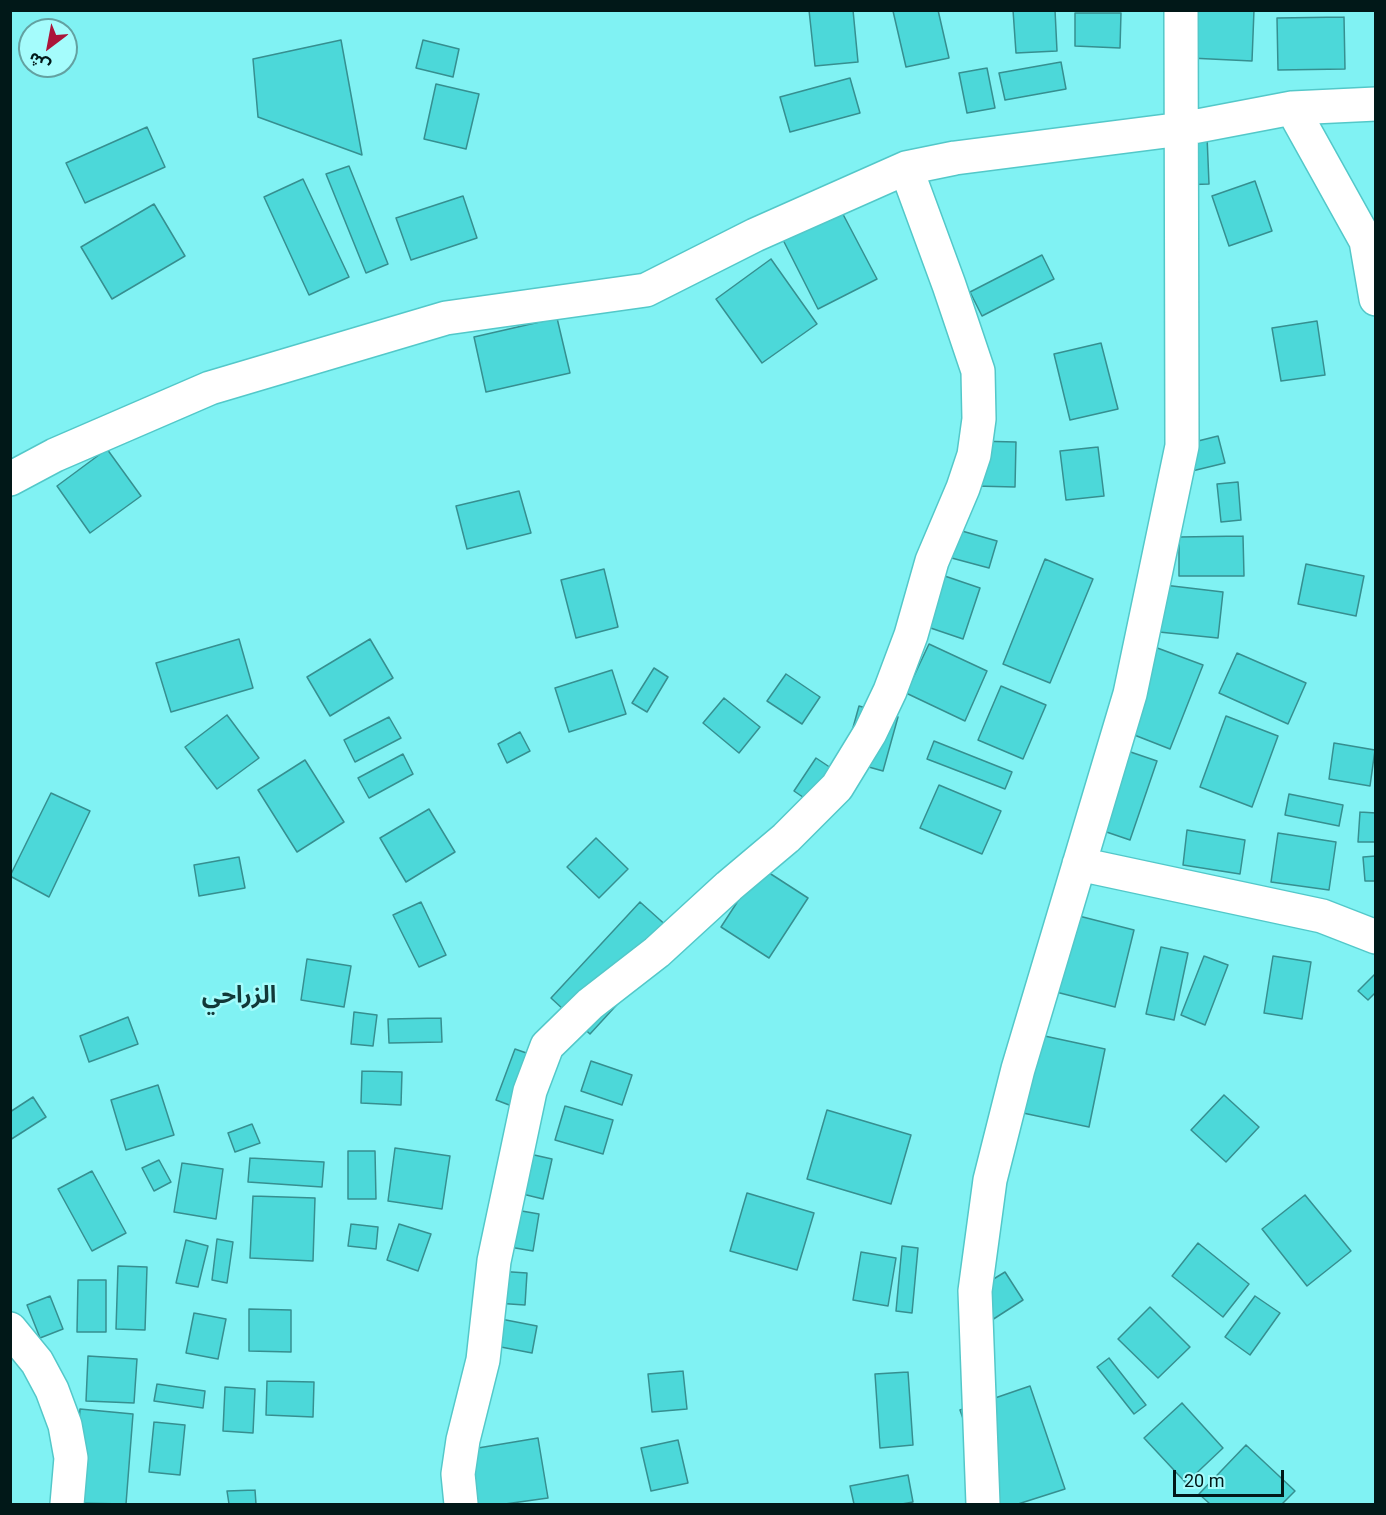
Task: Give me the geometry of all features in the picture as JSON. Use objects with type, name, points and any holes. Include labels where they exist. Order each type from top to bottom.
[{"type":"street","points":[[984,1504],[975,1291],[990,1180],[1018,1069],[1130,693],[1182,446],[1181,10]]},
{"type":"street","points":[[10,479],[55,455],[210,388],[322,354],[446,318],[646,290],[755,235],[906,168],[955,158],[1182,129],[1292,108],[1376,104]]},
{"type":"street","points":[[1292,108],[1366,241],[1376,299]]},
{"type":"street","points":[[461,1504],[458,1474],[463,1440],[483,1360],[494,1261],[530,1091],[547,1046],[590,1004],[657,952],[786,838],[837,787],[870,733],[890,690],[911,635],[932,561],[963,488],[974,455],[978,419],[978,371],[906,168]]},
{"type":"street","points":[[1079,864],[1322,916],[1376,937]]},
{"type":"street","points":[[10,1329],[37,1362],[52,1390],[65,1425],[71,1458],[67,1504]]},
{"type":"building","points":[[809,10],[853,10],[858,62],[815,66]]},
{"type":"building","points":[[938,10],[949,58],[906,67],[893,11]]},
{"type":"building","points":[[1013,10],[1055,10],[1057,51],[1016,53]]},
{"type":"building","points":[[1192,10],[1254,10],[1252,61],[1190,58]]},
{"type":"building","points":[[1075,13],[1121,13],[1120,48],[1075,46]]},
{"type":"building","points":[[1344,17],[1345,69],[1278,70],[1277,18]]},
{"type":"building","points":[[341,40],[362,155],[258,117],[253,59]]},
{"type":"building","points":[[423,40],[459,49],[453,77],[416,68]]},
{"type":"building","points":[[1061,62],[1066,89],[1005,100],[999,73]]},
{"type":"building","points":[[987,68],[995,108],[967,113],[959,73]]},
{"type":"building","points":[[850,78],[860,113],[790,132],[780,97]]},
{"type":"building","points":[[436,84],[479,94],[466,149],[424,139]]},
{"type":"building","points":[[147,127],[165,167],[85,203],[66,163]]},
{"type":"building","points":[[1207,136],[1209,184],[1179,185],[1177,137]]},
{"type":"building","points":[[349,166],[388,264],[366,273],[326,174]]},
{"type":"building","points":[[303,179],[349,277],[309,295],[264,197]]},
{"type":"building","points":[[1255,181],[1272,231],[1229,246],[1212,196]]},
{"type":"building","points":[[463,196],[477,238],[411,260],[396,218]]},
{"type":"building","points":[[835,199],[877,279],[818,309],[777,228]]},
{"type":"building","points":[[154,204],[185,256],[112,299],[81,247]]},
{"type":"building","points":[[1042,255],[1054,279],[982,316],[970,292]]},
{"type":"building","points":[[771,259],[817,324],[762,363],[716,299]]},
{"type":"building","points":[[557,318],[570,373],[486,392],[474,337]]},
{"type":"building","points":[[1317,321],[1325,375],[1281,381],[1272,328]]},
{"type":"building","points":[[1101,343],[1118,409],[1070,420],[1054,354]]},
{"type":"building","points":[[1218,436],[1225,463],[1188,472],[1182,445]]},
{"type":"building","points":[[975,441],[1016,442],[1015,487],[975,486]]},
{"type":"building","points":[[1098,447],[1104,496],[1066,500],[1060,451]]},
{"type":"building","points":[[107,449],[141,496],[90,533],[57,486]]},
{"type":"building","points":[[1238,482],[1241,520],[1221,522],[1217,484]]},
{"type":"building","points":[[519,491],[531,533],[467,549],[456,506]]},
{"type":"building","points":[[941,525],[997,541],[989,568],[933,553]]},
{"type":"building","points":[[1243,536],[1244,576],[1179,576],[1179,537]]},
{"type":"building","points":[[1045,559],[1093,579],[1050,683],[1003,664]]},
{"type":"building","points":[[1306,564],[1364,576],[1356,616],[1298,604]]},
{"type":"building","points":[[604,569],[618,627],[576,638],[561,580]]},
{"type":"building","points":[[927,570],[980,588],[963,639],[910,621]]},
{"type":"building","points":[[1164,585],[1223,592],[1218,638],[1159,632]]},
{"type":"building","points":[[239,639],[253,688],[171,712],[156,663]]},
{"type":"building","points":[[370,639],[393,678],[330,716],[307,677]]},
{"type":"building","points":[[929,644],[987,671],[965,721],[906,693]]},
{"type":"building","points":[[1152,646],[1203,665],[1170,749],[1119,729]]},
{"type":"building","points":[[1237,653],[1306,683],[1288,724],[1219,693]]},
{"type":"building","points":[[654,668],[668,677],[647,712],[632,703]]},
{"type":"building","points":[[612,670],[626,714],[569,732],[555,688]]},
{"type":"building","points":[[786,674],[820,697],[802,724],[767,701]]},
{"type":"building","points":[[1001,686],[1046,705],[1023,759],[978,740]]},
{"type":"building","points":[[724,698],[760,727],[739,753],[703,723]]},
{"type":"building","points":[[859,706],[898,717],[883,771],[844,760]]},
{"type":"building","points":[[227,715],[259,758],[217,789],[185,747]]},
{"type":"building","points":[[1226,716],[1278,736],[1252,807],[1200,787]]},
{"type":"building","points":[[389,717],[401,738],[355,762],[344,740]]},
{"type":"building","points":[[520,732],[530,751],[507,763],[498,744]]},
{"type":"building","points":[[934,741],[1012,772],[1005,789],[927,759]]},
{"type":"building","points":[[1334,743],[1375,750],[1370,786],[1329,779]]},
{"type":"building","points":[[1110,745],[1157,761],[1130,840],[1083,824]]},
{"type":"building","points":[[403,754],[413,774],[369,798],[358,778]]},
{"type":"building","points":[[816,758],[852,782],[829,815],[794,791]]},
{"type":"building","points":[[305,760],[344,822],[297,852],[258,790]]},
{"type":"building","points":[[939,785],[1001,811],[982,854],[920,828]]},
{"type":"building","points":[[51,793],[90,811],[49,897],[10,876]]},
{"type":"building","points":[[1289,794],[1343,805],[1339,826],[1285,815]]},
{"type":"building","points":[[429,809],[455,852],[406,882],[380,838]]},
{"type":"building","points":[[1360,812],[1376,813],[1376,842],[1358,842]]},
{"type":"building","points":[[1187,830],[1245,840],[1240,874],[1183,865]]},
{"type":"building","points":[[1278,833],[1336,842],[1329,890],[1271,882]]},
{"type":"building","points":[[596,838],[628,869],[599,898],[567,867]]},
{"type":"building","points":[[1376,856],[1376,881],[1365,881],[1363,857]]},
{"type":"building","points":[[239,857],[245,888],[199,896],[194,865]]},
{"type":"building","points":[[760,867],[808,898],[769,958],[721,927]]},
{"type":"building","points":[[421,902],[446,955],[419,967],[393,915]]},
{"type":"building","points":[[640,902],[679,937],[590,1034],[551,998]]},
{"type":"building","points":[[1075,915],[1134,930],[1115,1007],[1056,992]]},
{"type":"building","points":[[1161,947],[1188,953],[1174,1020],[1146,1014]]},
{"type":"building","points":[[1204,956],[1228,965],[1205,1025],[1181,1015]]},
{"type":"building","points":[[1273,956],[1311,962],[1302,1019],[1264,1013]]},
{"type":"building","points":[[307,959],[351,966],[344,1007],[301,1000]]},
{"type":"building","points":[[1376,973],[1376,992],[1368,1000],[1358,991]]},
{"type":"building","points":[[354,1012],[377,1015],[373,1046],[351,1044]]},
{"type":"building","points":[[128,1017],[138,1044],[89,1062],[80,1036]]},
{"type":"building","points":[[441,1018],[442,1042],[389,1043],[388,1019]]},
{"type":"building","points":[[1040,1035],[1105,1049],[1089,1127],[1023,1113]]},
{"type":"building","points":[[515,1049],[552,1062],[533,1114],[496,1100]]},
{"type":"building","points":[[591,1061],[632,1075],[622,1105],[581,1091]]},
{"type":"building","points":[[362,1071],[402,1072],[401,1105],[361,1103]]},
{"type":"building","points":[[158,1085],[174,1135],[126,1150],[111,1100]]},
{"type":"building","points":[[1224,1095],[1259,1127],[1226,1162],[1191,1130]]},
{"type":"building","points":[[33,1097],[46,1117],[10,1140],[10,1112]]},
{"type":"building","points":[[565,1106],[613,1120],[603,1154],[555,1140]]},
{"type":"building","points":[[827,1110],[911,1135],[891,1204],[807,1179]]},
{"type":"building","points":[[252,1124],[260,1143],[235,1152],[228,1133]]},
{"type":"building","points":[[395,1148],[450,1156],[442,1209],[388,1201]]},
{"type":"building","points":[[512,1150],[552,1159],[543,1199],[502,1189]]},
{"type":"building","points":[[348,1151],[375,1151],[376,1199],[348,1199]]},
{"type":"building","points":[[250,1158],[324,1162],[322,1187],[248,1182]]},
{"type":"building","points":[[159,1160],[171,1182],[154,1191],[142,1168]]},
{"type":"building","points":[[182,1163],[223,1169],[216,1219],[174,1212]]},
{"type":"building","points":[[92,1171],[126,1233],[92,1251],[58,1189]]},
{"type":"building","points":[[747,1193],[814,1213],[797,1270],[730,1251]]},
{"type":"building","points":[[1305,1195],[1351,1251],[1307,1286],[1262,1229]]},
{"type":"building","points":[[253,1196],[315,1198],[313,1261],[250,1258]]},
{"type":"building","points":[[493,1206],[539,1214],[533,1251],[486,1243]]},
{"type":"building","points":[[351,1224],[378,1227],[376,1249],[348,1246]]},
{"type":"building","points":[[399,1224],[431,1234],[418,1271],[387,1260]]},
{"type":"building","points":[[217,1239],[233,1242],[227,1283],[212,1280]]},
{"type":"building","points":[[186,1240],[208,1246],[198,1287],[176,1283]]},
{"type":"building","points":[[1198,1243],[1249,1284],[1223,1317],[1172,1276]]},
{"type":"building","points":[[902,1246],[918,1248],[912,1313],[896,1311]]},
{"type":"building","points":[[861,1252],[896,1258],[888,1306],[853,1300]]},
{"type":"building","points":[[118,1266],[147,1267],[145,1330],[116,1329]]},
{"type":"building","points":[[482,1270],[527,1273],[525,1305],[480,1302]]},
{"type":"building","points":[[1005,1272],[1023,1300],[992,1320],[974,1291]]},
{"type":"building","points":[[78,1280],[106,1280],[106,1332],[77,1332]]},
{"type":"building","points":[[50,1296],[63,1329],[40,1338],[27,1305]]},
{"type":"building","points":[[1255,1296],[1280,1313],[1250,1355],[1225,1337]]},
{"type":"building","points":[[1150,1307],[1190,1347],[1158,1378],[1118,1339]]},
{"type":"building","points":[[249,1309],[291,1310],[291,1352],[249,1351]]},
{"type":"building","points":[[194,1313],[226,1319],[218,1359],[186,1353]]},
{"type":"building","points":[[480,1315],[537,1326],[532,1353],[475,1342]]},
{"type":"building","points":[[88,1356],[137,1359],[134,1403],[86,1401]]},
{"type":"building","points":[[1109,1358],[1146,1405],[1134,1414],[1097,1367]]},
{"type":"building","points":[[683,1371],[687,1409],[652,1412],[648,1374]]},
{"type":"building","points":[[908,1372],[913,1445],[880,1448],[875,1374]]},
{"type":"building","points":[[267,1381],[314,1382],[313,1417],[266,1415]]},
{"type":"building","points":[[157,1384],[205,1391],[203,1408],[154,1401]]},
{"type":"building","points":[[1030,1386],[1065,1489],[1018,1504],[993,1504],[960,1410]]},
{"type":"building","points":[[225,1387],[255,1389],[253,1433],[223,1431]]},
{"type":"building","points":[[1182,1403],[1223,1448],[1186,1483],[1144,1438]]},
{"type":"building","points":[[80,1409],[133,1414],[126,1504],[73,1503]]},
{"type":"building","points":[[154,1422],[185,1425],[180,1475],[149,1472]]},
{"type":"building","points":[[538,1438],[548,1498],[505,1504],[474,1504],[466,1450]]},
{"type":"building","points":[[678,1440],[688,1483],[651,1491],[641,1448]]},
{"type":"building","points":[[1246,1445],[1295,1491],[1282,1504],[1210,1504],[1199,1494]]},
{"type":"building","points":[[908,1475],[913,1502],[854,1504],[850,1486]]},
{"type":"building","points":[[255,1490],[256,1504],[229,1504],[227,1491]]},
{"type":"district","name":"الزراحي","points":[[239,997]]}]
